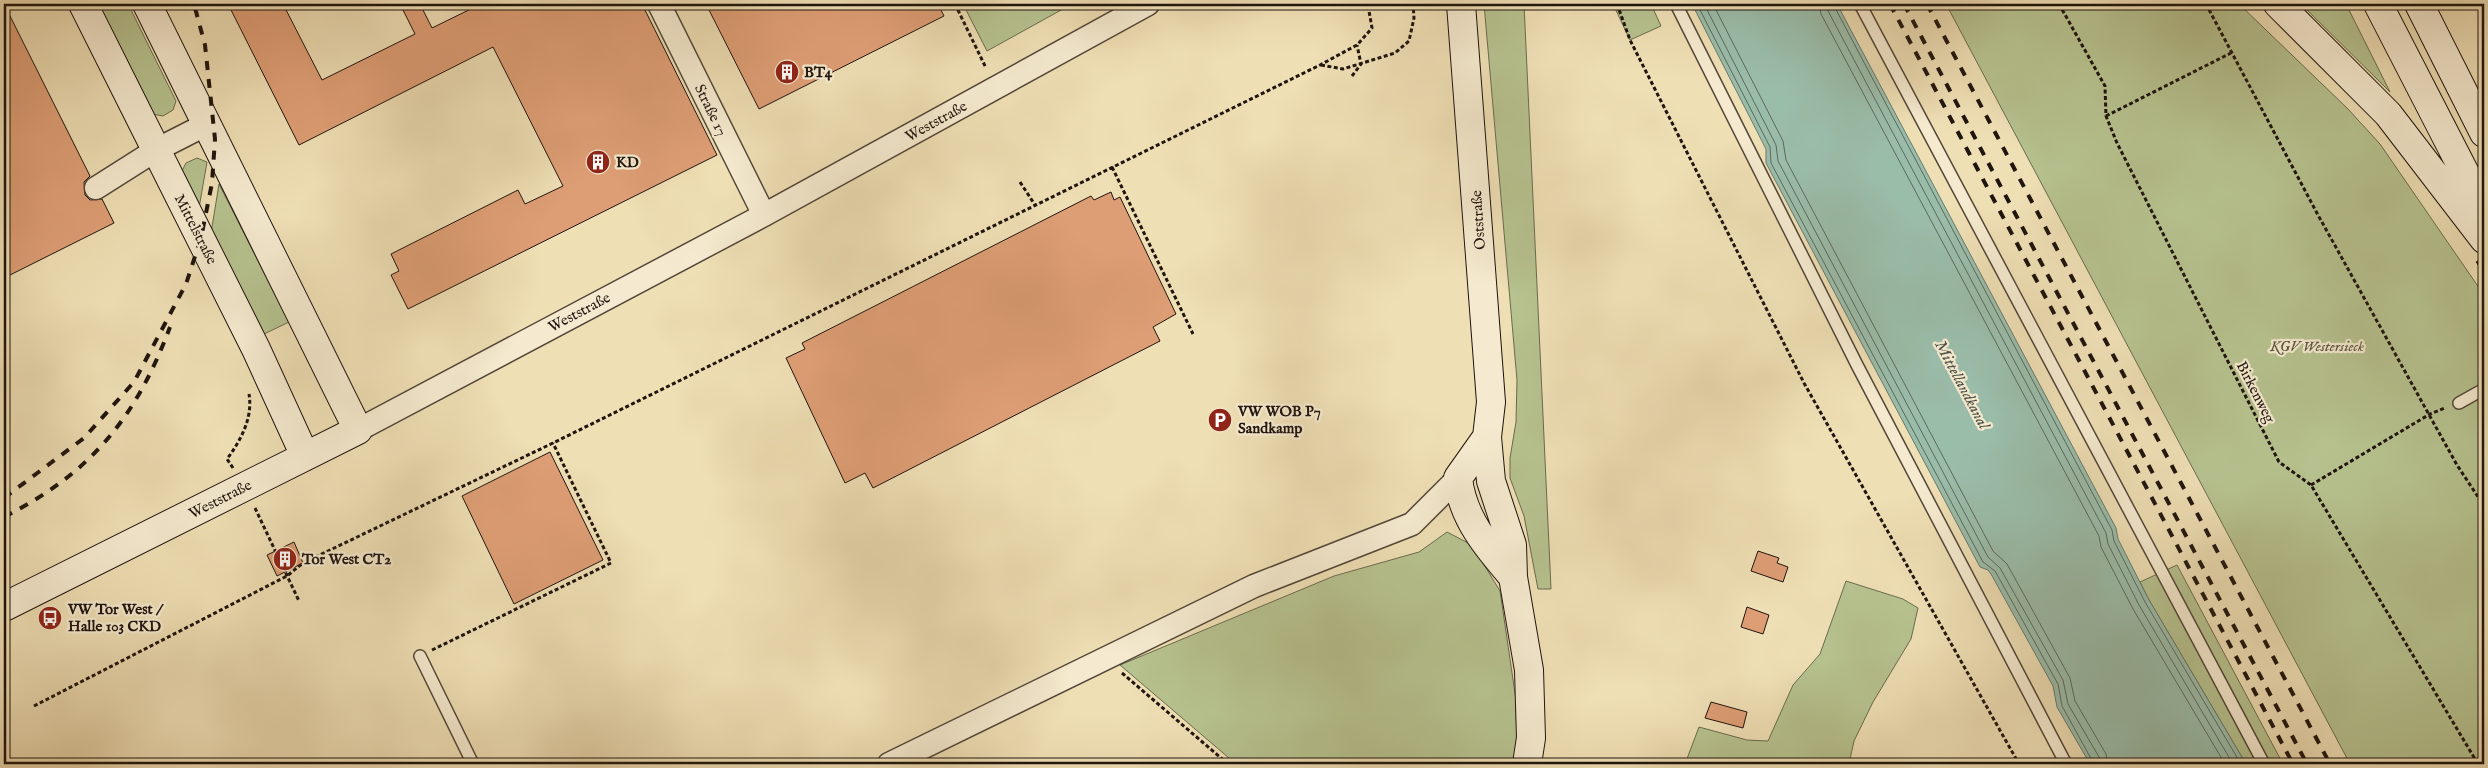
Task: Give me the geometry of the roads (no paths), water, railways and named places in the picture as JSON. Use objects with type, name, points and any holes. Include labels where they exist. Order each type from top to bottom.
[{"type":"street","name":"Mittelstraße","points":[[84,4],[252,340],[305,456]]},
{"type":"street","points":[[147,4],[358,430]]},
{"type":"street","name":"Straße 17","points":[[659,4],[764,215]]},
{"type":"street","name":"Weststraße","points":[[4,607],[358,430],[764,215],[1148,4]]},
{"type":"street","name":"Oststraße","points":[[1461,4],[1491,402],[1487,437],[1491,480],[1512,545],[1512,578],[1529,670],[1532,738],[1527,764]]},
{"type":"street","points":[[2278,4],[2388,114],[2484,239]]},
{"type":"street","points":[[2378,4],[2436,121],[2484,210]]},
{"type":"street","points":[[2419,4],[2484,132]]},
{"type":"street","points":[[2388,114],[2409,123],[2455,119],[2484,132]]},
{"type":"street","points":[[96,188],[156,150],[208,124]]},
{"type":"street","points":[[889,764],[1254,586],[1412,524],[1458,478],[1487,437]]},
{"type":"street","points":[[1458,478],[1460,494],[1468,518],[1512,578]]},
{"type":"lane","points":[[1676,4],[1857,365],[2066,764]]},
{"type":"lane","points":[[1860,4],[2264,764]]},
{"type":"lane","points":[[2459,403],[2484,389]]},
{"type":"lane","points":[[420,656],[472,764]]},
{"type":"water","name":"Mittellandkanal","points":[[1692,4],[1837,4],[2116,528],[2118,539],[2149,600],[2246,764],[2090,764],[2057,707],[2053,686],[1991,574],[1988,570],[1980,567],[1766,163],[1766,149]]},
{"type":"railway","points":[[4,498],[84,438],[134,382],[186,284],[201,238],[212,183],[215,139],[205,45],[194,4]]},
{"type":"railway","points":[[1890,4],[2293,764]]},
{"type":"railway","points":[[1904,4],[2307,764]]},
{"type":"railway","points":[[1927,4],[2330,764]]},
{"type":"railway","points":[[4,517],[62,482],[86,462],[107,440],[142,389],[170,327]]},
{"type":"place","name":"BT4","points":[[787,72]]},
{"type":"place","name":"KD","points":[[598,162]]},
{"type":"place","name":"VW WOB P7 Sandkamp","points":[[1220,420]]},
{"type":"place","name":"Tor West CT2","points":[[285,559]]},
{"type":"place","name":"VW Tor West / Halle 103 CKD","points":[[50,618]]},
{"type":"park label","name":"KGV Westersieck","points":[[2317,346]]}]
